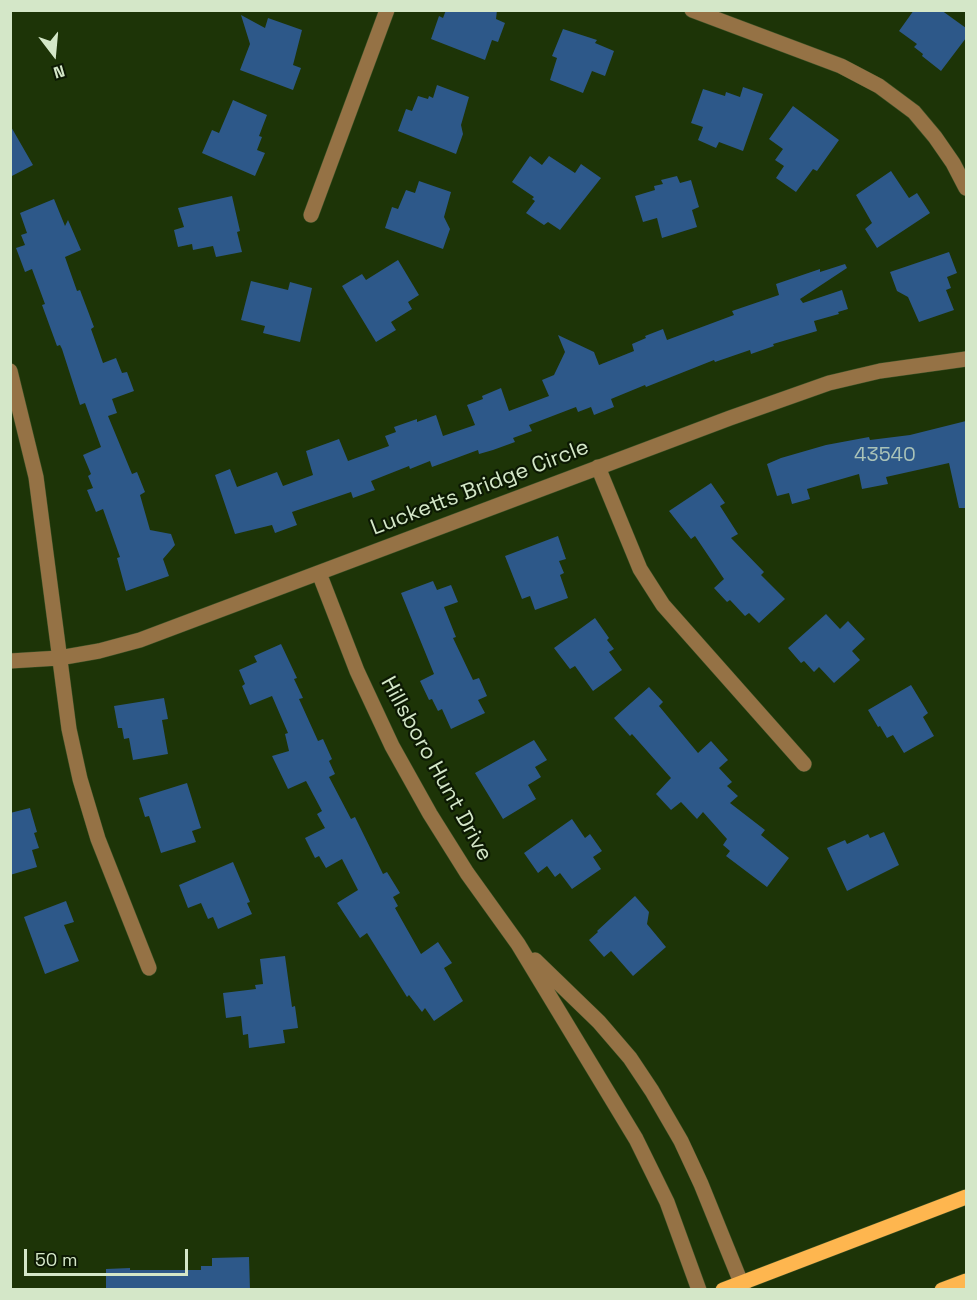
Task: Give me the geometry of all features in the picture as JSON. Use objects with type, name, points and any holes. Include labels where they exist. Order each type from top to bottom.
[{"type":"main road","points":[[723,1290],[743,1286],[966,1197]]},
{"type":"main road","points":[[942,1290],[966,1281]]},
{"type":"street","points":[[311,215],[387,10]]},
{"type":"street","points":[[692,10],[841,66],[879,86],[914,112],[935,136],[966,188]]},
{"type":"street","name":"Lucketts Bridge Circle","points":[[10,661],[59,658],[99,651],[140,640],[829,382],[880,371],[966,359]]},
{"type":"street","points":[[10,370],[36,477],[69,729],[80,778],[98,839],[149,968]]},
{"type":"street","points":[[598,467],[640,569],[663,605],[804,764]]},
{"type":"street","name":"Hillsboro Hunt Drive","points":[[318,573],[357,671],[392,746],[430,814],[467,873],[518,944],[556,1004],[651,1168],[671,1212],[699,1290]]},
{"type":"street","name":"Hillsboro Hunt Drive","points":[[518,944],[599,1022],[630,1058],[652,1091],[681,1141],[743,1286]]},
{"type":"building","points":[[446,10],[497,10],[496,19],[505,23],[498,42],[492,40],[485,60],[431,39],[439,16],[443,18]]},
{"type":"building","points":[[914,10],[941,10],[966,28],[966,38],[941,71],[914,47],[917,44],[899,31]]},
{"type":"building","points":[[241,15],[265,28],[268,18],[302,30],[293,65],[301,68],[293,90],[240,70],[250,44]]},
{"type":"building","points":[[563,29],[597,40],[595,43],[614,51],[605,76],[592,71],[583,93],[550,80],[557,58],[552,56]]},
{"type":"building","points":[[437,85],[469,97],[461,125],[463,134],[456,154],[398,131],[406,109],[412,111],[418,96],[433,98]]},
{"type":"building","points":[[743,87],[763,94],[743,151],[719,142],[716,148],[698,140],[703,127],[691,123],[703,89],[725,96],[726,92],[740,97]]},
{"type":"building","points":[[233,100],[267,115],[259,136],[262,137],[257,150],[265,153],[255,176],[202,153],[212,130],[219,133]]},
{"type":"building","points":[[793,106],[839,140],[817,171],[813,169],[796,192],[776,178],[784,166],[775,160],[783,149],[769,139]]},
{"type":"building","points":[[10,125],[33,165],[10,177]]},
{"type":"building","points":[[530,156],[542,165],[549,156],[575,173],[581,164],[601,178],[560,230],[548,222],[544,225],[526,213],[535,201],[532,199],[534,197],[512,182]]},
{"type":"building","points":[[891,171],[909,198],[917,193],[930,213],[877,248],[865,229],[872,223],[856,195]]},
{"type":"building","points":[[677,176],[680,183],[691,180],[699,207],[692,210],[697,227],[662,238],[657,218],[643,222],[635,196],[655,190],[654,186],[663,184],[661,180]]},
{"type":"building","points":[[419,181],[451,192],[444,217],[450,229],[443,249],[385,228],[392,207],[398,209],[406,190],[415,193]]},
{"type":"building","points":[[232,196],[242,252],[216,257],[213,246],[193,250],[192,244],[178,247],[174,230],[184,227],[178,208]]},
{"type":"building","points":[[54,199],[65,226],[68,220],[81,250],[65,257],[77,291],[80,290],[94,327],[91,329],[103,363],[116,358],[122,373],[127,372],[134,391],[112,399],[117,413],[108,416],[132,474],[137,472],[145,492],[140,495],[150,530],[171,534],[175,545],[163,559],[169,576],[126,591],[117,558],[120,557],[103,509],[96,512],[87,490],[93,488],[88,476],[91,474],[83,455],[101,447],[85,403],[80,405],[62,349],[60,345],[57,346],[32,269],[25,272],[16,248],[25,245],[21,235],[27,233],[20,213]]},
{"type":"building","points":[[949,252],[957,273],[947,277],[951,288],[946,290],[954,310],[919,322],[908,297],[897,291],[890,272]]},
{"type":"building","points":[[398,260],[419,295],[408,302],[412,309],[391,322],[396,330],[376,342],[342,286],[362,274],[366,280]]},
{"type":"building","points":[[845,264],[847,268],[800,299],[803,303],[842,290],[848,309],[814,321],[817,331],[773,344],[774,346],[751,354],[750,350],[715,362],[714,360],[646,387],[645,385],[611,399],[614,407],[594,415],[591,407],[578,412],[576,407],[529,425],[532,431],[513,438],[515,442],[493,450],[479,454],[478,450],[432,467],[430,461],[410,469],[409,466],[371,481],[375,490],[353,498],[351,492],[292,512],[297,525],[275,533],[272,525],[235,534],[215,475],[230,469],[237,487],[277,472],[283,486],[313,475],[306,451],[339,439],[348,461],[389,446],[385,436],[396,432],[394,427],[417,419],[417,422],[436,415],[443,436],[475,425],[467,405],[501,388],[509,411],[549,396],[542,380],[554,375],[565,352],[558,335],[594,352],[599,365],[634,351],[632,344],[646,338],[645,336],[663,329],[667,340],[734,315],[732,311],[779,295],[776,284],[820,269],[820,272]]},
{"type":"building","points":[[251,281],[288,290],[290,282],[312,288],[300,342],[263,333],[265,326],[241,320]]},
{"type":"building","points":[[966,421],[966,508],[959,508],[949,463],[886,477],[888,484],[862,489],[859,474],[807,489],[810,499],[792,504],[789,493],[777,496],[767,464],[826,445],[869,437],[870,440],[910,435]]},
{"type":"building","points":[[711,483],[725,503],[720,506],[738,534],[731,538],[764,572],[761,575],[785,599],[759,623],[749,613],[745,616],[730,600],[727,602],[714,588],[724,579],[695,536],[691,539],[669,511]]},
{"type":"building","points":[[558,536],[566,559],[559,561],[564,573],[560,575],[568,598],[535,610],[530,596],[522,599],[505,556]]},
{"type":"building","points":[[433,581],[437,590],[451,585],[458,602],[444,607],[456,637],[453,638],[473,680],[479,678],[487,696],[478,700],[485,713],[451,729],[442,709],[438,711],[432,699],[429,700],[420,681],[434,674],[401,593]]},
{"type":"building","points":[[826,614],[840,629],[848,621],[865,639],[852,651],[860,660],[834,683],[819,667],[814,672],[804,661],[801,663],[788,648]]},
{"type":"building","points":[[595,618],[614,649],[609,652],[622,670],[593,691],[575,666],[570,669],[554,648]]},
{"type":"building","points":[[281,644],[297,678],[294,679],[303,698],[299,699],[318,741],[323,739],[332,759],[329,761],[335,774],[329,777],[351,819],[355,817],[383,874],[387,872],[400,893],[393,897],[398,906],[395,908],[421,954],[438,942],[452,963],[444,968],[463,1001],[434,1021],[425,1008],[422,1012],[409,995],[407,997],[367,933],[360,938],[337,903],[358,890],[342,859],[326,868],[319,856],[315,858],[305,838],[325,828],[317,814],[322,811],[306,781],[288,789],[272,756],[289,751],[285,734],[288,733],[272,696],[250,705],[242,686],[245,684],[239,670],[257,662],[254,656]]},
{"type":"building","points":[[911,685],[928,713],[923,717],[934,736],[904,753],[893,735],[887,738],[868,710]]},
{"type":"building","points":[[649,687],[663,702],[659,706],[698,753],[711,741],[728,760],[719,768],[732,782],[727,786],[738,796],[730,803],[765,830],[761,835],[789,858],[767,887],[726,856],[730,851],[723,845],[727,839],[703,812],[697,819],[681,802],[671,810],[656,794],[671,778],[632,734],[630,736],[614,718]]},
{"type":"building","points":[[164,698],[168,719],[162,720],[168,754],[133,760],[129,738],[124,739],[122,728],[118,728],[114,706]]},
{"type":"building","points":[[534,740],[547,760],[535,767],[541,777],[528,785],[536,799],[503,819],[475,773]]},
{"type":"building","points":[[187,783],[201,828],[192,831],[196,842],[161,853],[149,816],[145,817],[139,798]]},
{"type":"building","points":[[30,808],[39,848],[32,850],[37,867],[10,875],[10,813]]},
{"type":"building","points":[[572,819],[585,838],[590,834],[602,851],[593,857],[601,869],[572,889],[560,873],[555,877],[547,866],[538,873],[524,853]]},
{"type":"building","points":[[884,832],[899,865],[847,891],[827,848],[845,840],[847,844],[868,834],[870,838]]},
{"type":"building","points":[[233,862],[250,902],[247,903],[252,914],[218,929],[213,917],[208,919],[201,903],[188,908],[179,885]]},
{"type":"building","points":[[635,896],[649,912],[647,924],[666,947],[633,976],[611,951],[604,957],[589,940]]},
{"type":"building","points":[[66,901],[74,922],[64,925],[79,961],[45,974],[24,917]]},
{"type":"building","points":[[285,956],[292,1007],[295,1006],[298,1028],[283,1030],[285,1043],[249,1048],[248,1034],[243,1035],[241,1016],[226,1018],[223,993],[256,989],[255,985],[263,984],[260,959]]},
{"type":"building","points":[[249,1257],[250,1290],[106,1290],[106,1269],[201,1270],[201,1266],[212,1266],[212,1258]]}]
